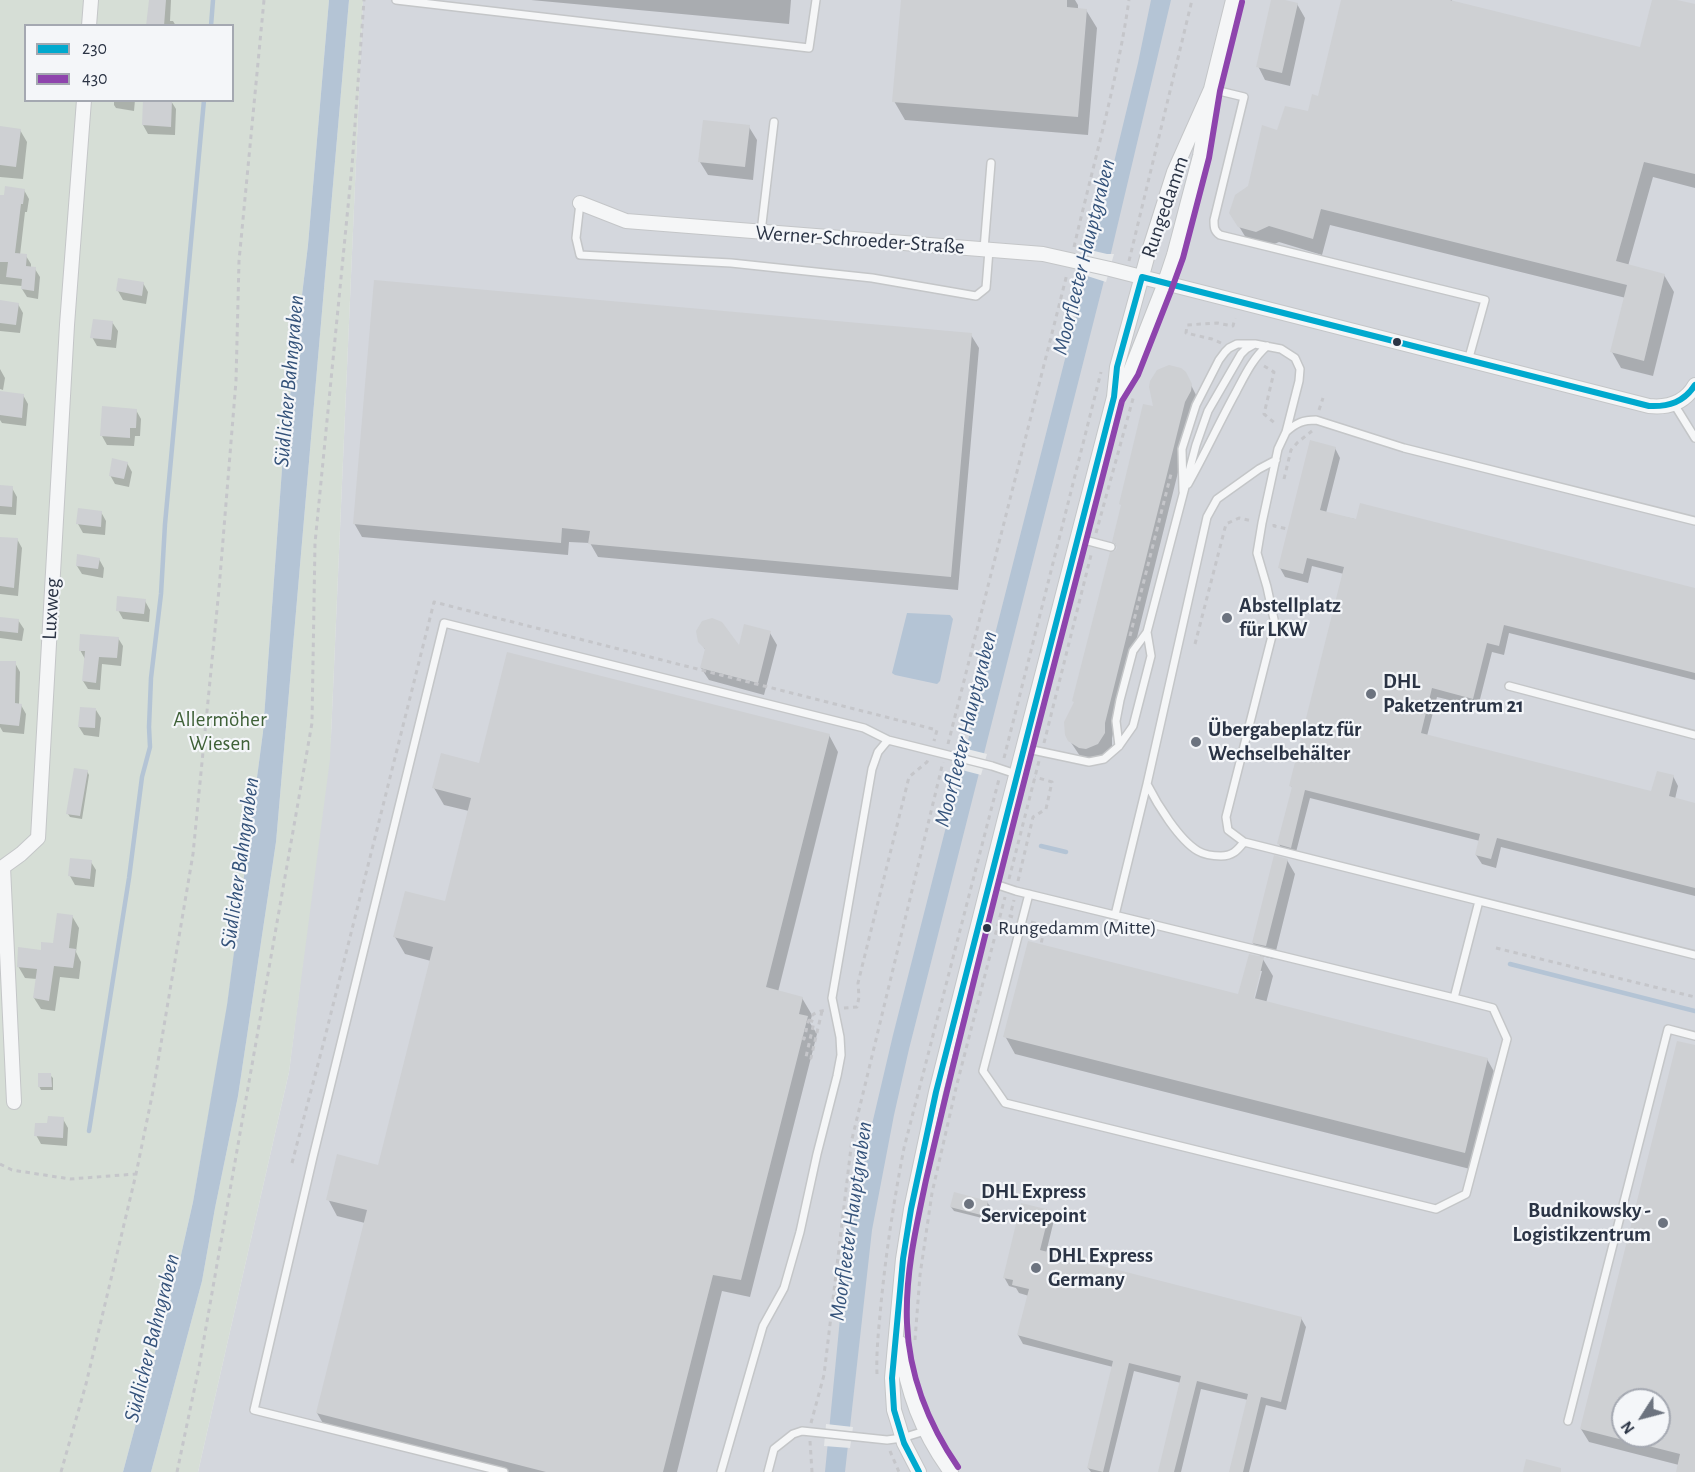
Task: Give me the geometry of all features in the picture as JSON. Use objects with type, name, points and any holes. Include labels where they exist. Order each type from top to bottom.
[{"type":"street","points":[[89,24],[91,0]]},
{"type":"street","name":"Rungedamm","points":[[1114,397],[1130,372],[1174,255],[1200,156],[1211,89],[1233,0]]},
{"type":"street","name":"Rungedamm","points":[[919,1472],[902,1438],[894,1410],[892,1378],[903,1259],[911,1209],[936,1092],[1114,397],[1117,366],[1174,172],[1211,89]]},
{"type":"street","name":"Luxweg","points":[[14,1102],[3,867],[38,838],[66,337],[84,102]]},
{"type":"street","name":"Werner-Schroeder-Straße","points":[[580,203],[626,221],[1043,254],[1649,406],[1663,406],[1679,401]]},
{"type":"street","points":[[1679,401],[1695,385]]},
{"type":"street","name":"Rungedamm","points":[[898,1323],[910,1392],[925,1431],[951,1472]]},
{"type":"lane","points":[[396,0],[809,48],[816,0]]},
{"type":"lane","points":[[1211,89],[1244,97],[1214,220],[1216,232],[1220,235],[1485,300],[1468,361]]},
{"type":"lane","points":[[761,232],[774,122]]},
{"type":"lane","points":[[580,203],[576,238],[580,255],[731,263],[872,278],[976,296],[986,288],[991,164]]},
{"type":"lane","points":[[1183,491],[1182,449],[1196,405],[1219,360],[1229,348],[1237,344],[1255,344],[1281,349],[1294,358],[1300,369],[1299,381],[1286,432],[1278,449],[1257,553],[1268,587],[1275,624],[1226,817],[1228,830],[1244,842],[1695,955]]},
{"type":"lane","points":[[1023,748],[1089,762],[1104,759],[1119,746],[1133,726],[1151,656],[1147,632],[1196,445],[1208,411],[1241,354],[1255,344]]},
{"type":"lane","points":[[1183,491],[1204,457],[1253,361],[1267,346]]},
{"type":"lane","points":[[1679,401],[1695,438]]},
{"type":"lane","points":[[1286,432],[1304,420],[1316,420],[1404,448],[1695,520]]},
{"type":"lane","points":[[1115,915],[1207,517],[1216,499],[1245,478],[1276,460]]},
{"type":"lane","points":[[1077,538],[1111,547]]},
{"type":"lane","points":[[504,1472],[254,1410],[313,1157],[444,623],[864,728],[888,740],[1016,774]]},
{"type":"lane","points":[[1119,746],[1116,721],[1132,651],[1147,632]]},
{"type":"lane","points":[[1509,686],[1695,735]]},
{"type":"lane","points":[[721,1472],[763,1326],[784,1287],[800,1232],[837,1076],[840,1037],[832,998],[872,770],[878,752],[888,740]]},
{"type":"lane","points":[[1147,784],[1157,805],[1188,844],[1199,852],[1212,856],[1227,856],[1237,852],[1244,842]]},
{"type":"lane","points":[[989,882],[1016,891],[1029,894],[1115,915],[1454,998],[1492,1008],[1507,1039],[1466,1194],[1436,1209],[1005,1103],[983,1071],[1029,894]]},
{"type":"lane","points":[[1454,998],[1479,901]]},
{"type":"lane","points":[[1568,1421],[1668,1029],[1695,1036]]},
{"type":"lane","points":[[768,1472],[774,1449],[793,1434],[802,1431],[887,1440],[925,1431]]},
{"type":"path","points":[[61,1472],[86,1384],[136,1174],[155,1079],[193,854],[221,566],[236,381],[240,261],[264,0]]},
{"type":"path","points":[[177,1472],[200,1367],[312,723],[315,543],[352,166],[364,0]]},
{"type":"path","points":[[1074,248],[1112,93],[1129,0]]},
{"type":"path","points":[[1126,273],[1192,0]]},
{"type":"path","points":[[812,1472],[809,1432],[824,1375],[852,1138],[1068,272]]},
{"type":"path","points":[[915,1346],[921,1275],[932,1193],[956,1088],[1094,543],[1135,393]]},
{"type":"path","points":[[1284,483],[1291,450],[1298,442],[1312,433]]},
{"type":"path","points":[[1130,638],[1172,469]]},
{"type":"path","points":[[1274,526],[1276,515]]},
{"type":"path","points":[[1195,644],[1226,524],[1239,518],[1288,529]]},
{"type":"path","points":[[292,1163],[434,602],[936,730],[927,762],[909,777],[858,983],[857,1007],[815,1012],[810,1017],[804,1039],[802,1038]]},
{"type":"path","points":[[1035,777],[1052,782],[1046,809],[1033,817],[1010,916],[1045,926],[1041,944]]},
{"type":"path","points":[[1496,948],[1695,997]]},
{"type":"path","points":[[809,1020],[814,1022],[806,1057],[811,1058],[822,1011]]},
{"type":"path","points":[[0,1164],[12,1170],[70,1179],[136,1174]]},
{"type":"shaded area","points":[[363,0],[1695,0],[1695,1472],[198,1472],[289,1072],[331,736]]},
{"type":"green space","name":"Allermöher Wiesen","points":[[0,0],[329,0],[308,245],[283,455],[263,732],[226,1015],[193,1202],[123,1472],[0,1472]]},
{"type":"green space","points":[[349,0],[363,0],[330,759],[289,1072],[198,1472],[151,1472],[202,1281],[238,1096],[276,842]]},
{"type":"water","points":[[329,0],[349,0],[276,842],[238,1096],[202,1281],[151,1472],[123,1472],[193,1202],[227,1005],[263,732],[283,455],[308,245]]},
{"type":"water","points":[[1151,0],[1171,0],[1111,253],[894,1115],[872,1230],[845,1472],[825,1472],[846,1257],[858,1184],[893,1035],[1093,249]]},
{"type":"water","points":[[907,613],[950,615],[953,619],[940,681],[937,684],[892,673]]},
{"type":"pier","points":[[1090,250],[1114,254],[1106,282],[1084,275]]},
{"type":"pier","points":[[963,748],[987,754],[981,775],[958,769]]},
{"type":"pier","points":[[826,1424],[853,1427],[850,1448],[824,1446]]},
{"type":"building","points":[[149,0],[166,0],[164,24],[146,24]]},
{"type":"building","points":[[901,0],[1067,0],[1067,7],[1087,9],[1078,117],[892,102]]},
{"type":"building","points":[[1271,0],[1298,3],[1282,73],[1256,67]]},
{"type":"building","points":[[1341,0],[1450,0],[1640,47],[1652,0],[1677,0],[1695,4],[1695,174],[1644,162],[1616,261],[1665,274],[1644,361],[1610,352],[1627,285],[1321,209],[1313,239],[1269,226],[1256,232],[1238,227],[1229,213],[1235,195],[1248,186],[1262,125],[1277,130],[1285,106],[1308,111],[1312,94],[1318,96]]},
{"type":"building","points":[[143,102],[172,102],[171,127],[142,125]]},
{"type":"building","points":[[703,120],[750,125],[745,167],[698,162]]},
{"type":"building","points":[[0,126],[21,129],[16,167],[0,165]]},
{"type":"building","points":[[5,186],[25,189],[15,253],[27,254],[26,266],[36,267],[34,291],[21,289],[22,279],[6,277],[8,262],[0,262],[0,195],[4,195]]},
{"type":"building","points":[[118,278],[144,282],[142,296],[116,291]]},
{"type":"building","points":[[374,280],[972,333],[951,577],[588,544],[590,531],[562,528],[561,543],[353,524]]},
{"type":"building","points":[[0,300],[19,303],[16,325],[0,323]]},
{"type":"building","points":[[93,319],[113,321],[111,340],[90,338]]},
{"type":"building","points":[[1169,365],[1186,372],[1192,384],[1191,391],[1185,402],[1105,723],[1105,733],[1098,744],[1086,749],[1079,748],[1068,741],[1064,722],[1074,702],[1072,701],[1110,552],[1117,548],[1112,542],[1143,404],[1153,406],[1150,381],[1157,370]]},
{"type":"building","points":[[0,391],[24,394],[22,418],[0,415]]},
{"type":"building","points":[[102,406],[137,409],[136,428],[130,428],[130,438],[100,436]]},
{"type":"building","name":"DHL Paketzentrum 21","points":[[1310,440],[1336,447],[1320,510],[1356,519],[1360,503],[1695,588],[1695,673],[1504,625],[1499,646],[1487,643],[1473,699],[1432,688],[1421,733],[1651,791],[1657,771],[1674,775],[1669,796],[1695,803],[1695,888],[1497,838],[1491,859],[1475,855],[1480,834],[1305,790],[1291,848],[1277,844],[1292,787],[1289,786],[1344,567],[1307,558],[1303,574],[1278,568]]},
{"type":"building","points":[[112,458],[128,462],[124,479],[109,476]]},
{"type":"building","points":[[0,485],[13,486],[12,507],[0,506]]},
{"type":"building","points":[[78,508],[102,511],[101,527],[76,524]]},
{"type":"building","points":[[0,537],[18,538],[14,588],[0,586]]},
{"type":"building","points":[[77,554],[100,558],[98,569],[76,566]]},
{"type":"building","points":[[117,596],[146,599],[144,614],[116,611]]},
{"type":"building","points":[[0,617],[19,619],[18,633],[0,631]]},
{"type":"building","points":[[712,618],[722,622],[739,645],[744,624],[771,631],[758,683],[700,668],[705,649],[698,642],[696,631],[702,621]]},
{"type":"building","points":[[80,634],[119,637],[117,658],[99,657],[96,683],[82,681],[85,651],[79,651]]},
{"type":"building","points":[[507,652],[830,734],[766,987],[803,997],[799,1014],[808,1016],[741,1280],[713,1275],[663,1472],[546,1472],[316,1413],[367,1210],[326,1200],[337,1154],[378,1165],[433,947],[393,937],[405,891],[445,901],[471,798],[432,788],[441,753],[479,763]]},
{"type":"building","points":[[0,661],[16,661],[15,703],[22,704],[19,726],[0,724]]},
{"type":"building","points":[[80,707],[96,708],[95,728],[78,727]]},
{"type":"building","points":[[74,768],[88,770],[80,816],[66,814]]},
{"type":"building","points":[[1274,855],[1288,859],[1266,946],[1252,943]]},
{"type":"building","points":[[70,858],[92,860],[90,879],[68,876]]},
{"type":"building","points":[[57,913],[73,915],[69,948],[76,949],[73,968],[54,966],[49,1001],[33,998],[37,969],[17,967],[18,947],[41,950],[41,942],[53,943]]},
{"type":"building","points":[[1028,941],[1238,994],[1249,954],[1264,957],[1254,998],[1488,1058],[1465,1153],[1003,1037]]},
{"type":"building","name":"Budnikowsky - Logistikzentrum","points":[[1677,1041],[1695,1045],[1695,1472],[1676,1472],[1680,1454],[1656,1448],[1671,1448],[1671,1388],[1611,1388],[1611,1437],[1580,1429]]},
{"type":"building","points":[[38,1073],[51,1073],[52,1087],[38,1087]]},
{"type":"building","points":[[48,1116],[64,1117],[63,1138],[34,1136],[35,1123],[47,1123]]},
{"type":"building","name":"DHL Express Servicepoint","points":[[954,1192],[988,1201],[985,1216],[950,1207]]},
{"type":"building","points":[[1021,1203],[1050,1210],[1040,1250],[1302,1317],[1281,1402],[1261,1397],[1243,1472],[1229,1472],[1248,1394],[1197,1381],[1174,1472],[1158,1472],[1181,1376],[1129,1363],[1103,1472],[1087,1468],[1113,1361],[1017,1335],[1029,1289],[1012,1285],[1013,1280],[1003,1278]]},
{"type":"building","points":[[1526,1459],[1561,1468],[1561,1472],[1523,1472]]},
{"type":"waterway","points":[[211,24],[213,0]]},
{"type":"waterway","points":[[89,1131],[129,878],[142,777],[150,747],[151,678],[161,594],[165,524],[204,102]]},
{"type":"waterway","points":[[1041,846],[1066,852]]},
{"type":"waterway","points":[[1510,964],[1695,1011]]},
{"type":"transit line","name":"430","points":[[958,1467],[938,1434],[922,1399],[912,1362],[907,1305],[909,1269],[915,1233],[985,936],[1122,401],[1138,375],[1183,258],[1209,158],[1220,91],[1242,2]]},
{"type":"transit line","name":"230","points":[[919,1472],[904,1443],[894,1410],[892,1378],[903,1259],[911,1209],[936,1092],[1114,397],[1117,367],[1142,277],[1649,406],[1663,406],[1675,402],[1686,396],[1695,385]]},
{"type":"place","name":"Abstellplatz für LKW","points":[[1227,618]]},
{"type":"place","name":"DHL Paketzentrum 21","points":[[1371,694]]},
{"type":"place","name":"Übergabeplatz für Wechselbehälter","points":[[1196,742]]},
{"type":"place","name":"Rungedamm (Mitte)","points":[[987,928]]},
{"type":"place","name":"DHL Express Servicepoint","points":[[969,1204]]},
{"type":"place","name":"Budnikowsky - Logistikzentrum","points":[[1663,1223]]},
{"type":"place","name":"DHL Express Germany","points":[[1036,1268]]},
{"type":"water label","name":"Moorfleeter Hauptgraben","points":[[1084,257]]},
{"type":"water label","name":"Südlicher Bahngraben","points":[[289,381]]},
{"type":"water label","name":"Moorfleeter Hauptgraben","points":[[966,729]]},
{"type":"water label","name":"Südlicher Bahngraben","points":[[240,863]]},
{"type":"water label","name":"Moorfleeter Hauptgraben","points":[[851,1221]]},
{"type":"water label","name":"Südlicher Bahngraben","points":[[152,1338]]}]
